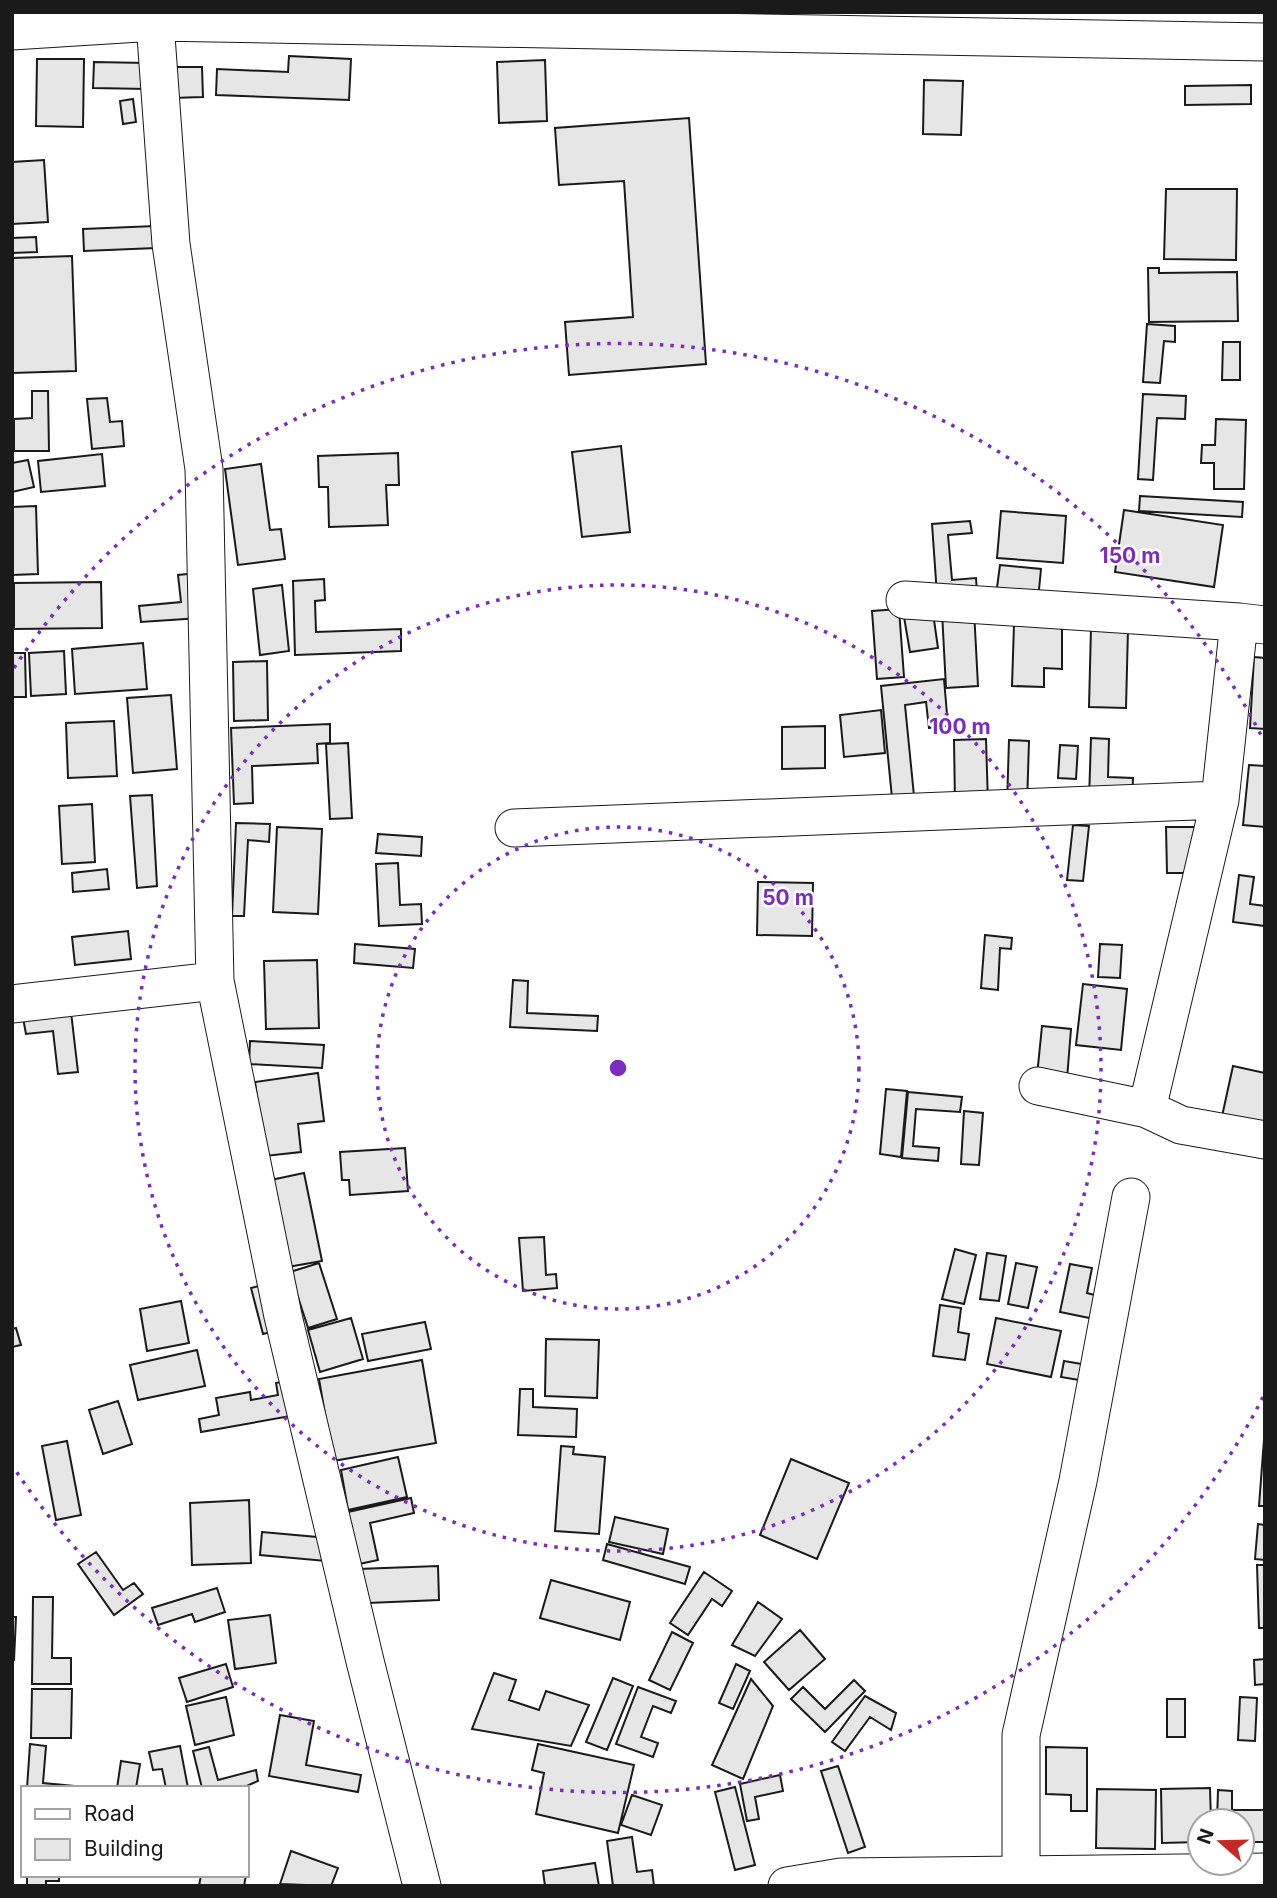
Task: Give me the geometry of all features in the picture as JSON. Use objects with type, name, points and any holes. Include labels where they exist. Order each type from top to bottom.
[{"type":"street","points":[[12,31],[153,17],[1265,42]]},
{"type":"street","points":[[153,17],[171,244],[204,468],[215,981],[284,1315],[365,1661],[422,1886]]},
{"type":"street","points":[[905,600],[1252,624],[1220,800],[1147,1109]]},
{"type":"street","points":[[514,828],[1220,800]]},
{"type":"street","points":[[12,1004],[215,981]]},
{"type":"street","points":[[1038,1086],[1147,1109],[1181,1125],[1265,1140]]},
{"type":"street","points":[[1021,1876],[1021,1735],[1078,1481],[1131,1197]]},
{"type":"street","points":[[787,1886],[841,1877],[1021,1876],[1143,1880],[1265,1872]]},
{"type":"building","points":[[289,56],[351,59],[349,100],[216,95],[217,69],[288,72]]},
{"type":"building","points":[[37,59],[84,59],[83,127],[36,126]]},
{"type":"building","points":[[545,60],[547,121],[499,123],[497,62]]},
{"type":"building","points":[[94,62],[147,63],[147,89],[93,88]]},
{"type":"building","points":[[172,67],[202,67],[203,97],[172,98]]},
{"type":"building","points":[[924,80],[963,81],[961,135],[923,134]]},
{"type":"building","points":[[1251,85],[1251,104],[1185,105],[1185,86]]},
{"type":"building","points":[[133,99],[136,122],[123,124],[120,101]]},
{"type":"building","points":[[689,118],[706,364],[569,375],[565,322],[633,317],[624,181],[559,185],[555,128]]},
{"type":"building","points":[[44,160],[48,222],[12,224],[12,162]]},
{"type":"building","points":[[1166,189],[1237,189],[1236,260],[1164,259]]},
{"type":"building","points":[[155,226],[156,248],[84,251],[83,229]]},
{"type":"building","points":[[36,237],[37,252],[12,253],[12,238]]},
{"type":"building","points":[[72,256],[76,371],[12,373],[12,258]]},
{"type":"building","points":[[1148,268],[1159,268],[1159,273],[1237,272],[1238,321],[1149,322]]},
{"type":"building","points":[[1147,324],[1175,326],[1175,342],[1164,341],[1160,383],[1143,382]]},
{"type":"building","points":[[1223,342],[1240,342],[1240,380],[1222,380]]},
{"type":"building","points":[[32,391],[48,391],[49,451],[14,451],[14,419],[32,418]]},
{"type":"building","points":[[1143,394],[1186,396],[1185,419],[1157,418],[1153,480],[1138,479]]},
{"type":"building","points":[[107,398],[110,422],[122,421],[124,446],[92,449],[87,399]]},
{"type":"building","points":[[1216,419],[1246,420],[1244,489],[1214,489],[1214,463],[1201,463],[1202,445],[1215,445]]},
{"type":"building","points":[[621,446],[630,532],[582,537],[572,452]]},
{"type":"building","points":[[398,453],[399,485],[386,485],[388,525],[329,527],[328,487],[319,487],[318,456]]},
{"type":"building","points":[[102,454],[105,486],[41,492],[38,461]]},
{"type":"building","points":[[28,460],[34,487],[12,492],[12,463]]},
{"type":"building","points":[[261,464],[270,530],[281,529],[285,559],[238,565],[225,469]]},
{"type":"building","points":[[1140,496],[1243,502],[1242,517],[1139,511]]},
{"type":"building","points":[[36,506],[38,574],[12,575],[12,507]]},
{"type":"building","points":[[1124,510],[1223,525],[1214,587],[1115,572]]},
{"type":"building","points":[[1001,511],[1066,516],[1063,563],[997,558]]},
{"type":"building","points":[[970,521],[972,533],[948,535],[952,580],[976,578],[977,592],[937,595],[932,524]]},
{"type":"building","points":[[1000,565],[1041,569],[1038,600],[996,595]]},
{"type":"building","points":[[197,573],[200,618],[141,622],[139,606],[181,602],[178,575]]},
{"type":"building","points":[[324,579],[325,600],[315,601],[316,632],[401,629],[401,651],[295,655],[293,581]]},
{"type":"building","points":[[101,582],[102,628],[14,629],[14,583]]},
{"type":"building","points":[[282,585],[289,651],[260,655],[253,589]]},
{"type":"building","points":[[932,606],[938,648],[910,652],[903,611]]},
{"type":"building","points":[[899,609],[904,677],[877,679],[872,611]]},
{"type":"building","points":[[974,610],[978,686],[946,688],[942,612]]},
{"type":"building","points":[[1014,624],[1062,625],[1062,669],[1044,668],[1044,687],[1012,686]]},
{"type":"building","points":[[1091,628],[1128,629],[1126,708],[1089,707]]},
{"type":"building","points":[[143,643],[147,689],[75,694],[72,649]]},
{"type":"building","points":[[64,651],[66,694],[31,696],[29,653]]},
{"type":"building","points":[[12,653],[25,653],[26,697],[12,697]]},
{"type":"building","points":[[1254,657],[1265,658],[1265,729],[1250,728]]},
{"type":"building","points":[[267,661],[268,720],[234,721],[233,662]]},
{"type":"building","points":[[944,679],[948,726],[929,728],[926,702],[905,705],[915,806],[893,808],[881,686]]},
{"type":"building","points":[[171,695],[177,769],[133,773],[127,698]]},
{"type":"building","points":[[881,710],[885,753],[844,757],[840,715]]},
{"type":"building","points":[[114,721],[117,776],[68,778],[66,723]]},
{"type":"building","points":[[330,724],[330,743],[317,744],[318,763],[252,766],[253,803],[234,804],[231,728]]},
{"type":"building","points":[[825,726],[825,768],[782,769],[782,727]]},
{"type":"building","points":[[1091,738],[1109,739],[1108,777],[1133,778],[1132,802],[1089,800]]},
{"type":"building","points":[[986,739],[988,803],[955,804],[954,740]]},
{"type":"building","points":[[1009,740],[1029,741],[1027,805],[1007,805]]},
{"type":"building","points":[[348,743],[352,818],[330,819],[326,744]]},
{"type":"building","points":[[1060,745],[1078,746],[1076,779],[1058,778]]},
{"type":"building","points":[[1249,765],[1265,766],[1265,827],[1243,825]]},
{"type":"building","points":[[152,795],[157,886],[137,888],[130,796]]},
{"type":"building","points":[[92,804],[95,862],[62,864],[59,806]]},
{"type":"building","points":[[236,823],[270,824],[269,842],[248,840],[244,916],[232,916]]},
{"type":"building","points":[[1073,825],[1089,826],[1083,881],[1067,880]]},
{"type":"building","points":[[277,827],[322,829],[318,914],[273,912]]},
{"type":"building","points":[[1166,827],[1198,827],[1198,873],[1167,873]]},
{"type":"building","points":[[378,834],[422,837],[421,856],[376,853]]},
{"type":"building","points":[[398,863],[400,905],[421,904],[422,924],[379,926],[376,864]]},
{"type":"building","points":[[107,869],[109,889],[73,892],[72,873]]},
{"type":"building","points":[[1239,875],[1254,877],[1250,904],[1265,906],[1265,926],[1233,922]]},
{"type":"building","points":[[758,882],[813,883],[812,936],[757,935]]},
{"type":"building","points":[[128,931],[131,959],[75,965],[72,937]]},
{"type":"building","points":[[985,935],[1012,938],[1011,949],[1000,948],[998,990],[981,988]]},
{"type":"building","points":[[355,944],[415,949],[413,968],[354,963]]},
{"type":"building","points":[[1100,944],[1122,945],[1120,978],[1098,977]]},
{"type":"building","points":[[317,960],[319,1028],[266,1029],[264,961]]},
{"type":"building","points":[[513,980],[528,981],[527,1013],[598,1016],[597,1031],[510,1027]]},
{"type":"building","points":[[1083,984],[1127,989],[1121,1050],[1076,1045]]},
{"type":"building","points":[[71,1012],[78,1072],[58,1074],[53,1031],[26,1034],[23,1018]]},
{"type":"building","points":[[1042,1026],[1071,1029],[1067,1079],[1037,1076]]},
{"type":"building","points":[[250,1041],[324,1045],[322,1068],[249,1064]]},
{"type":"building","points":[[1233,1066],[1265,1073],[1265,1130],[1221,1121]]},
{"type":"building","points":[[318,1073],[324,1121],[298,1124],[301,1152],[265,1156],[255,1082]]},
{"type":"building","points":[[886,1089],[907,1091],[901,1157],[880,1154]]},
{"type":"building","points":[[908,1092],[962,1097],[960,1112],[916,1109],[913,1146],[939,1148],[938,1161],[902,1158]]},
{"type":"building","points":[[964,1111],[983,1113],[979,1165],[961,1164]]},
{"type":"building","points":[[405,1148],[408,1191],[350,1195],[349,1180],[342,1180],[340,1152]]},
{"type":"building","points":[[304,1173],[322,1261],[282,1268],[266,1181]]},
{"type":"building","points":[[544,1237],[546,1275],[556,1274],[557,1288],[523,1291],[519,1238]]},
{"type":"building","points":[[955,1249],[976,1255],[964,1304],[942,1299]]},
{"type":"building","points":[[987,1253],[1006,1256],[999,1301],[980,1299]]},
{"type":"building","points":[[319,1263],[337,1319],[308,1328],[290,1272]]},
{"type":"building","points":[[1016,1263],[1037,1267],[1028,1308],[1008,1304]]},
{"type":"building","points":[[1070,1264],[1092,1268],[1087,1293],[1109,1299],[1104,1321],[1060,1312]]},
{"type":"building","points":[[266,1284],[278,1330],[263,1334],[251,1288]]},
{"type":"building","points":[[181,1301],[189,1343],[147,1351],[140,1309]]},
{"type":"building","points":[[940,1305],[961,1308],[958,1332],[969,1334],[965,1360],[933,1356]]},
{"type":"building","points":[[351,1318],[363,1359],[320,1372],[308,1330]]},
{"type":"building","points":[[996,1318],[1061,1331],[1051,1377],[987,1364]]},
{"type":"building","points":[[425,1322],[431,1349],[368,1361],[362,1334]]},
{"type":"building","points":[[16,1328],[21,1345],[12,1347],[12,1329]]},
{"type":"building","points":[[546,1339],[599,1340],[597,1398],[545,1396]]},
{"type":"building","points":[[197,1350],[205,1386],[138,1400],[130,1365]]},
{"type":"building","points":[[422,1360],[436,1443],[333,1461],[319,1379]]},
{"type":"building","points":[[1064,1361],[1088,1365],[1085,1381],[1061,1377]]},
{"type":"building","points":[[290,1380],[296,1415],[201,1432],[199,1419],[219,1415],[216,1398],[250,1392],[251,1400],[278,1395],[276,1383]]},
{"type":"building","points":[[520,1389],[533,1389],[533,1407],[577,1409],[576,1437],[518,1435]]},
{"type":"building","points":[[118,1401],[132,1444],[103,1454],[89,1410]]},
{"type":"building","points":[[1265,1426],[1265,1506],[1259,1506]]},
{"type":"building","points":[[67,1441],[81,1515],[56,1520],[42,1446]]},
{"type":"building","points":[[561,1446],[574,1447],[573,1454],[605,1457],[599,1534],[555,1531]]},
{"type":"building","points":[[398,1457],[407,1497],[348,1510],[341,1470]]},
{"type":"building","points":[[791,1459],[849,1483],[817,1559],[760,1535]]},
{"type":"building","points":[[411,1498],[414,1513],[370,1523],[378,1560],[359,1564],[348,1512]]},
{"type":"building","points":[[249,1500],[251,1563],[192,1565],[190,1503]]},
{"type":"building","points":[[615,1517],[668,1529],[663,1554],[609,1542]]},
{"type":"building","points":[[1258,1524],[1265,1525],[1265,1560],[1255,1559]]},
{"type":"building","points":[[262,1532],[328,1538],[326,1561],[260,1555]]},
{"type":"building","points":[[607,1544],[690,1567],[685,1584],[603,1560]]},
{"type":"building","points":[[96,1552],[123,1590],[134,1583],[143,1594],[114,1615],[78,1564]]},
{"type":"building","points":[[1257,1565],[1265,1565],[1265,1628],[1259,1628]]},
{"type":"building","points":[[438,1566],[439,1600],[368,1603],[358,1569]]},
{"type":"building","points":[[704,1572],[732,1591],[722,1606],[712,1599],[688,1635],[670,1623]]},
{"type":"building","points":[[551,1580],[630,1602],[620,1640],[540,1618]]},
{"type":"building","points":[[217,1588],[225,1612],[195,1622],[192,1614],[158,1625],[152,1608]]},
{"type":"building","points":[[33,1597],[53,1597],[52,1658],[71,1658],[71,1684],[32,1684]]},
{"type":"building","points":[[758,1602],[782,1619],[755,1656],[732,1645]]},
{"type":"building","points":[[270,1615],[276,1663],[235,1669],[228,1620]]},
{"type":"building","points":[[12,1617],[16,1617],[14,1660],[12,1660]]},
{"type":"building","points":[[800,1630],[825,1659],[789,1690],[764,1662]]},
{"type":"building","points":[[672,1632],[693,1643],[670,1690],[649,1680]]},
{"type":"building","points":[[1265,1659],[1265,1684],[1255,1685],[1254,1660]]},
{"type":"building","points":[[226,1664],[233,1687],[187,1702],[179,1678]]},
{"type":"building","points":[[736,1664],[750,1671],[733,1709],[719,1703]]},
{"type":"building","points":[[494,1673],[516,1680],[509,1700],[539,1710],[546,1691],[589,1705],[571,1746],[472,1729]]},
{"type":"building","points":[[613,1678],[633,1686],[607,1750],[586,1742]]},
{"type":"building","points":[[751,1679],[773,1706],[743,1779],[712,1765]]},
{"type":"building","points":[[854,1680],[865,1691],[825,1732],[791,1699],[803,1687],[825,1709]]},
{"type":"building","points":[[638,1687],[676,1701],[671,1713],[653,1706],[641,1737],[658,1743],[653,1757],[616,1744]]},
{"type":"building","points":[[32,1689],[72,1689],[71,1738],[31,1738]]},
{"type":"building","points":[[865,1696],[896,1713],[891,1730],[870,1717],[845,1751],[832,1742]]},
{"type":"building","points":[[226,1697],[234,1735],[195,1745],[186,1706]]},
{"type":"building","points":[[1240,1697],[1257,1698],[1255,1741],[1238,1740]]},
{"type":"building","points":[[1167,1699],[1185,1699],[1185,1737],[1167,1737]]},
{"type":"building","points":[[280,1715],[314,1721],[306,1765],[361,1775],[358,1792],[269,1776]]},
{"type":"building","points":[[30,1744],[46,1746],[43,1783],[75,1786],[27,1786]]},
{"type":"building","points":[[538,1744],[634,1765],[618,1833],[536,1814],[544,1773],[532,1770]]},
{"type":"building","points":[[180,1746],[188,1786],[166,1786],[162,1769],[153,1770],[149,1752]]},
{"type":"building","points":[[209,1747],[218,1780],[256,1770],[258,1781],[247,1786],[202,1786],[193,1751]]},
{"type":"building","points":[[1046,1747],[1087,1748],[1087,1811],[1071,1811],[1071,1795],[1046,1794]]},
{"type":"building","points":[[121,1761],[140,1764],[136,1786],[117,1786]]},
{"type":"building","points":[[838,1766],[865,1847],[848,1853],[821,1771]]},
{"type":"building","points":[[780,1775],[783,1791],[755,1797],[759,1819],[747,1821],[740,1784]]},
{"type":"building","points":[[735,1787],[755,1865],[735,1870],[715,1792]]},
{"type":"building","points":[[1210,1788],[1211,1807],[1186,1807],[1186,1842],[1162,1843],[1161,1789]]},
{"type":"building","points":[[1097,1789],[1156,1790],[1155,1849],[1096,1848]]},
{"type":"building","points":[[1218,1790],[1232,1791],[1232,1807],[1217,1807]]},
{"type":"building","points":[[632,1795],[662,1805],[651,1835],[621,1825]]},
{"type":"building","points":[[1256,1810],[1265,1810],[1265,1842],[1256,1842]]},
{"type":"building","points":[[632,1837],[637,1872],[652,1870],[654,1886],[613,1886],[607,1841]]},
{"type":"building","points":[[291,1851],[338,1868],[331,1886],[280,1884]]},
{"type":"building","points":[[595,1863],[599,1886],[545,1886],[543,1871]]},
{"type":"building","points":[[27,1877],[59,1877],[59,1881],[46,1881],[46,1886],[27,1886]]},
{"type":"building","points":[[201,1877],[246,1877],[244,1886],[199,1886]]}]
